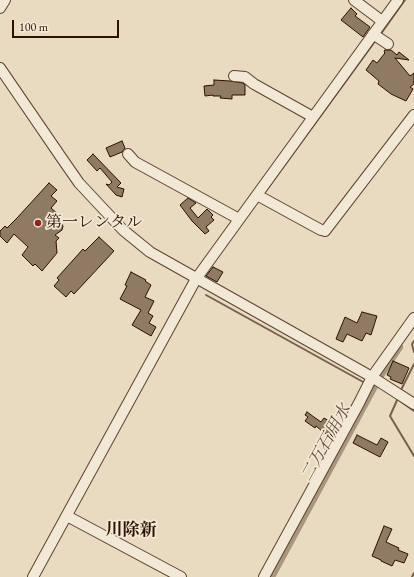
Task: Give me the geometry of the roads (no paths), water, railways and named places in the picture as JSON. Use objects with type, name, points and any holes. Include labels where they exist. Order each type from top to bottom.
[{"type":"street","points":[[0,8],[5,0]]},
{"type":"street","points":[[354,0],[382,21]]},
{"type":"street","points":[[33,577],[196,279],[398,0]]},
{"type":"street","points":[[373,34],[388,44]]},
{"type":"street","points":[[0,68],[79,183],[122,230],[150,252],[372,376],[414,404]]},
{"type":"street","points":[[234,76],[245,77],[254,84],[313,117]]},
{"type":"street","points":[[257,195],[314,227],[325,231],[414,115]]},
{"type":"street","points":[[128,154],[135,162],[239,219]]},
{"type":"street","points":[[264,577],[359,403],[372,376],[414,318]]},
{"type":"street","points":[[67,516],[181,577]]},
{"type":"waterway","points":[[380,35],[405,0]]},
{"type":"waterway","points":[[263,195],[376,40]]},
{"type":"waterway","points":[[206,295],[365,383]]},
{"type":"waterway","points":[[414,341],[412,344],[414,352]]},
{"type":"waterway","name":"二万石用水","points":[[271,577],[379,377],[399,347]]},
{"type":"waterway","points":[[400,392],[414,364]]},
{"type":"waterway","points":[[398,398],[390,416],[414,456]]},
{"type":"waterway","points":[[400,401],[414,411]]},
{"type":"waterway","points":[[412,577],[414,573]]},
{"type":"place","name":"第一レンタル","points":[[38,223]]},
{"type":"district","name":"川除新","points":[[131,530]]}]
